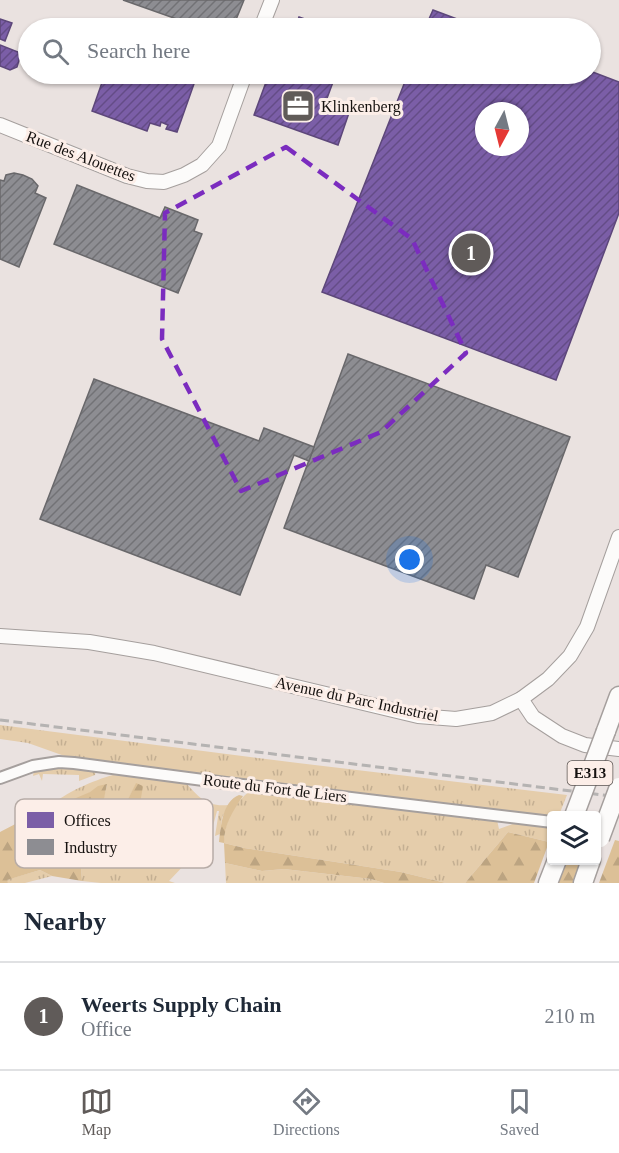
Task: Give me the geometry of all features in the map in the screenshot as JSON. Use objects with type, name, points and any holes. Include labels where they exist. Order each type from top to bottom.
[{"type":"highway","name":"E313","points":[[576,811],[619,696]]},
{"type":"highway","name":"E313","points":[[601,830],[619,787]]},
{"type":"highway","points":[[548,883],[555,865]]},
{"type":"highway","points":[[583,883],[590,865]]},
{"type":"street","points":[[265,18],[272,0]]},
{"type":"street","name":"Rue des Alouettes","points":[[0,125],[127,176],[164,182],[202,165],[219,146],[241,84]]},
{"type":"street","name":"Avenue du Parc Industriel","points":[[0,636],[89,642],[154,653],[418,716],[456,719],[492,713],[521,699],[548,679],[570,656],[587,627],[619,537]]},
{"type":"street","points":[[521,699],[533,717],[562,736],[585,745],[619,749]]},
{"type":"street","name":"Route du Fort de Liers","points":[[0,778],[33,765],[74,763],[547,821]]},
{"type":"street","points":[[601,836],[619,829]]},
{"type":"highlighted area","points":[[286,147],[412,239],[466,353],[381,432],[241,491],[162,339],[165,213]]},
{"type":"green space","points":[[0,725],[567,795],[561,811],[547,811],[547,816],[73,759],[28,743],[0,739]]},
{"type":"green space","points":[[59,766],[96,770],[95,775],[79,781],[79,775],[43,774],[42,781],[39,774],[33,776],[34,770]]},
{"type":"green space","points":[[113,775],[185,782],[203,799],[138,799],[136,784],[128,799],[103,799],[107,785],[75,799],[60,799],[97,780]]},
{"type":"green space","points":[[136,783],[143,786],[141,799],[128,799]]},
{"type":"green space","points":[[107,784],[104,799],[74,799],[98,786]]},
{"type":"green space","points":[[250,791],[497,820],[499,829],[518,822],[547,826],[547,842],[508,832],[465,883],[446,883],[401,872],[224,843],[231,814],[239,801]]},
{"type":"green space","points":[[243,796],[227,824],[224,843],[219,842],[226,809],[233,798]]},
{"type":"green space","points":[[213,804],[228,805],[222,818],[220,834],[215,836],[219,811],[217,811],[213,826]]},
{"type":"green space","points":[[15,824],[15,868],[81,868],[82,881],[52,876],[40,870],[7,880],[8,883],[0,883],[0,832]]},
{"type":"green space","points":[[508,832],[547,842],[534,883],[465,883]]},
{"type":"green space","points":[[615,840],[619,841],[619,883],[599,883]]},
{"type":"green space","points":[[224,843],[401,872],[446,883],[384,883],[371,879],[284,869],[262,871],[225,863]]},
{"type":"green space","points":[[225,863],[262,871],[284,869],[371,879],[384,883],[226,883]]},
{"type":"green space","points":[[561,865],[582,865],[575,883],[554,883]]},
{"type":"green space","points":[[81,868],[181,868],[169,881],[175,883],[82,881]]},
{"type":"green space","points":[[40,870],[52,876],[25,883],[8,883],[6,880]]},
{"type":"building: Offices","points":[[433,10],[454,18],[429,18]]},
{"type":"building: Offices","points":[[0,19],[12,23],[5,41],[0,39]]},
{"type":"building: Offices","points":[[0,45],[18,52],[17,67],[10,70],[0,66]]},
{"type":"building: Offices","points":[[601,75],[619,82],[619,213],[556,380],[322,292],[404,84],[601,84]]},
{"type":"building: Offices","points":[[101,84],[194,84],[177,132],[166,129],[168,125],[161,122],[160,126],[150,123],[147,131],[92,111]]},
{"type":"building: Offices","name":"Klinkenberg","points":[[265,84],[332,84],[326,101],[350,110],[338,145],[254,115]]},
{"type":"building: Industry","points":[[123,0],[244,0],[237,18],[174,18]]},
{"type":"building: Industry","points":[[14,173],[32,179],[38,186],[35,193],[46,198],[19,267],[0,259],[0,180],[4,181],[6,175]]},
{"type":"building: Industry","points":[[77,185],[160,218],[165,207],[198,220],[194,231],[202,234],[178,293],[54,244]]},
{"type":"building: Industry","points":[[348,354],[570,437],[518,577],[486,565],[474,599],[284,528]]},
{"type":"building: Industry","points":[[94,379],[259,441],[264,428],[314,447],[309,461],[294,455],[240,595],[40,519]]},
{"type":"railway","points":[[0,720],[619,797]]},
{"type":"place","name":"Klinkenberg","points":[[298,106]]},
{"type":"place","name":"Weerts Supply Chain","points":[[471,253]]}]
